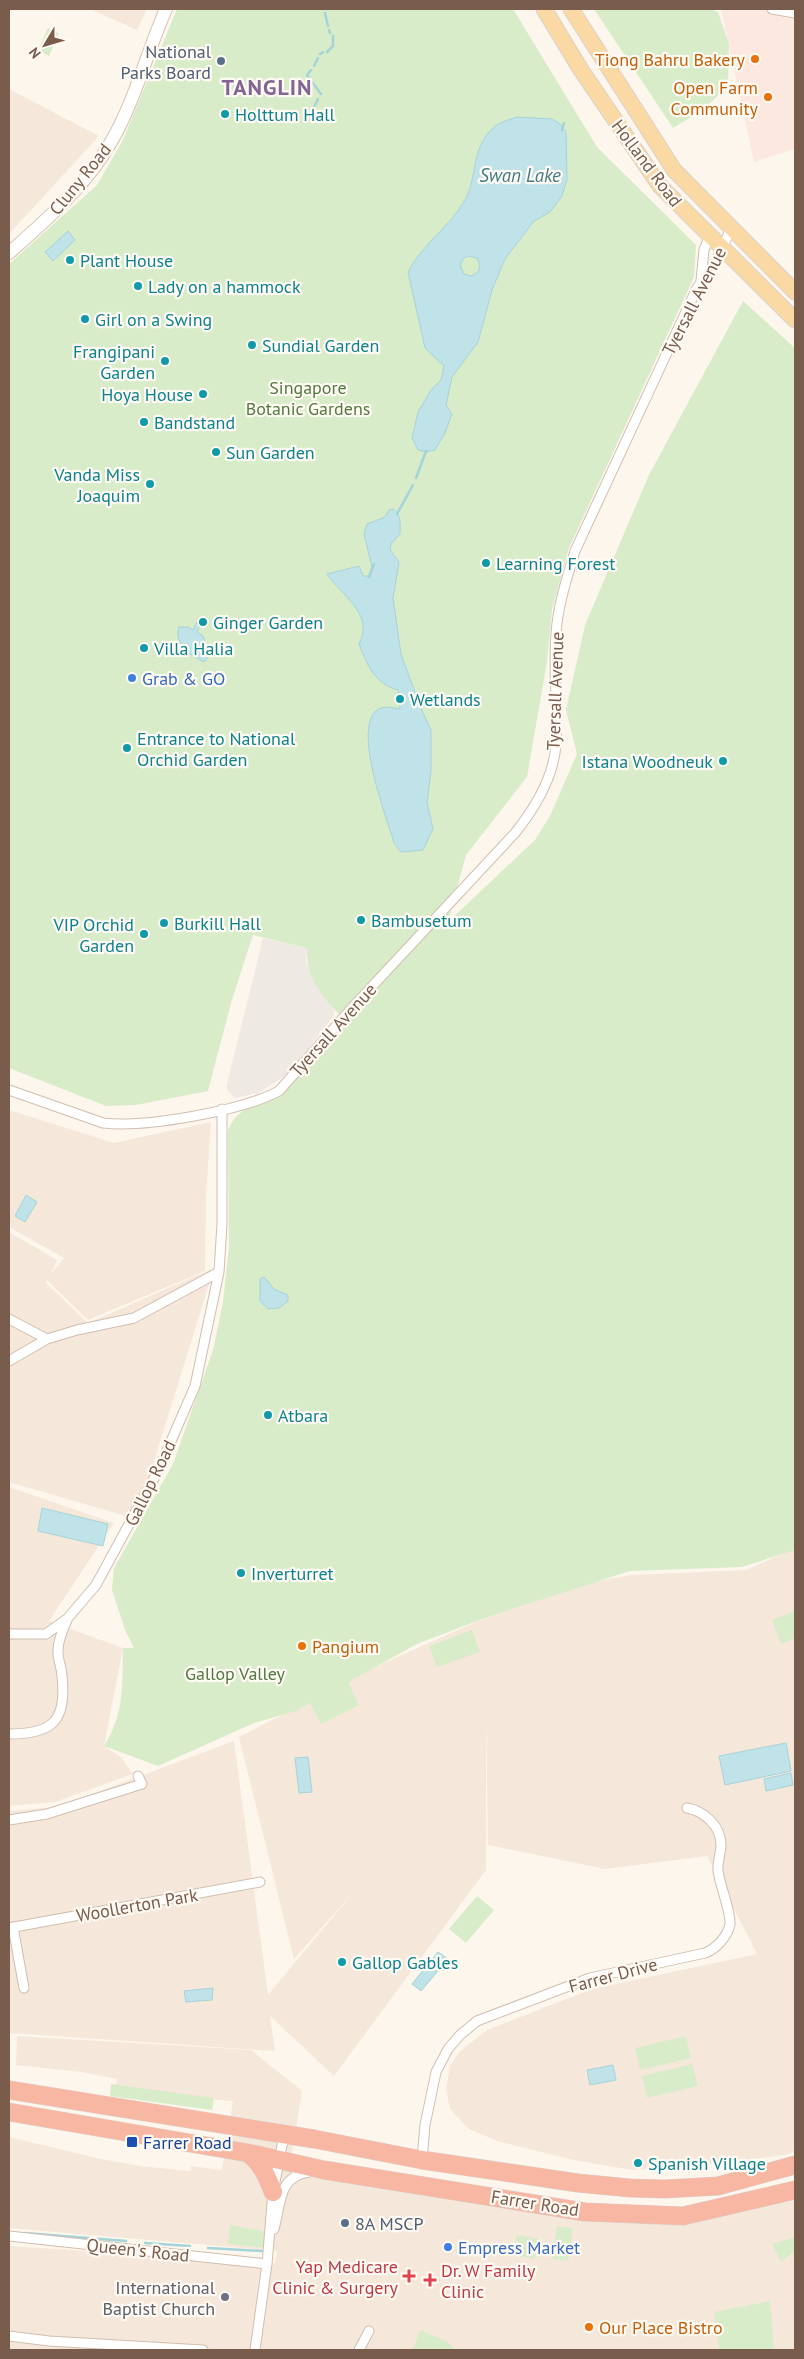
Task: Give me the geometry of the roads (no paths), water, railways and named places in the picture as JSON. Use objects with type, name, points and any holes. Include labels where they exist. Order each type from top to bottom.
[{"type":"highway","name":"Farrer Road","points":[[9,2090],[284,2135],[422,2160],[578,2182],[665,2189],[718,2186],[795,2165]]},
{"type":"highway","name":"Farrer Road","points":[[9,2112],[248,2153],[324,2170],[585,2212],[682,2216],[795,2190]]},
{"type":"highway","points":[[248,2153],[255,2158],[267,2174],[273,2192]]},
{"type":"main road","name":"Holland Road","points":[[544,9],[586,78],[660,186],[709,237],[795,320]]},
{"type":"main road","name":"Holland Road","points":[[571,9],[674,170],[795,292]]},
{"type":"street","name":"Cluny Road","points":[[9,253],[49,218],[104,153],[121,124],[166,9]]},
{"type":"street","points":[[772,9],[795,13]]},
{"type":"street","name":"Tyersall Avenue","points":[[9,1090],[103,1123],[120,1125],[145,1124],[222,1109],[269,1096],[278,1091],[515,833],[537,802],[551,767],[556,746],[556,634],[562,593],[575,551],[701,282],[716,263],[731,229]]},
{"type":"street","points":[[701,282],[704,250],[709,237]]},
{"type":"street","name":"Gallop Road","points":[[9,1634],[46,1634],[67,1619],[96,1585],[158,1471],[195,1386],[219,1272],[222,1224],[222,1109]]},
{"type":"street","points":[[9,1362],[47,1339],[77,1330],[134,1318],[219,1272]]},
{"type":"street","points":[[9,1319],[47,1339]]},
{"type":"street","points":[[9,1734],[40,1732],[49,1728],[58,1716],[64,1700],[58,1650],[67,1619]]},
{"type":"street","points":[[9,1820],[47,1814],[142,1784],[138,1776]]},
{"type":"street","name":"Farrer Drive","points":[[422,2160],[425,2126],[436,2072],[448,2049],[460,2035],[477,2021],[590,1978],[706,1952],[714,1949],[724,1936],[730,1924],[718,1871],[721,1846],[719,1832],[700,1811],[687,1808]]},
{"type":"street","name":"Woollerton Park","points":[[24,1988],[11,1927],[260,1882]]},
{"type":"street","points":[[255,2350],[268,2264],[273,2192],[284,2135]]},
{"type":"street","points":[[270,2236],[285,2184],[298,2173],[324,2170]]},
{"type":"street","name":"Queen's Road","points":[[9,2236],[268,2264]]},
{"type":"street","points":[[359,2350],[369,2331]]},
{"type":"street","points":[[9,2336],[48,2346],[203,2350]]},
{"type":"water","name":"Swan Lake","points":[[517,117],[552,119],[559,123],[566,132],[567,179],[562,196],[550,212],[534,221],[505,259],[492,290],[478,342],[452,377],[446,405],[452,414],[445,433],[435,450],[426,452],[418,450],[412,438],[418,412],[431,390],[441,380],[444,366],[425,348],[408,272],[421,253],[452,219],[465,200],[469,192],[478,154],[486,136],[498,124]],"holes":[[[468,256],[477,258],[480,266],[478,272],[471,276],[464,274],[460,265],[464,258]]]},
{"type":"water","points":[[68,231],[75,240],[53,261],[45,252]]},
{"type":"water","points":[[393,509],[398,514],[400,524],[400,534],[391,544],[390,550],[399,562],[393,598],[401,654],[431,730],[431,772],[427,802],[433,829],[423,850],[401,852],[394,843],[379,795],[368,735],[370,720],[377,710],[385,707],[400,709],[398,690],[383,683],[373,673],[359,644],[363,633],[363,623],[360,614],[327,574],[359,566],[363,576],[369,576],[372,567],[364,534],[367,524],[385,517],[389,510]]},
{"type":"water","points":[[203,619],[197,632],[203,636],[209,656],[204,662],[188,653],[178,638],[179,627],[188,627],[193,630],[198,620]]},
{"type":"water","points":[[26,1195],[37,1202],[25,1222],[15,1216]]},
{"type":"water","points":[[264,1277],[274,1289],[288,1295],[288,1301],[279,1308],[268,1309],[260,1301],[260,1279]]},
{"type":"water","points":[[42,1508],[108,1524],[103,1546],[38,1531]]},
{"type":"water","points":[[786,1743],[791,1771],[725,1785],[719,1756]]},
{"type":"water","points":[[308,1757],[312,1792],[299,1793],[295,1758]]},
{"type":"water","points":[[791,1773],[793,1785],[766,1791],[764,1779]]},
{"type":"water","points":[[438,1952],[448,1959],[421,1991],[412,1984]]},
{"type":"water","points":[[213,1988],[212,2000],[186,2002],[184,1991]]},
{"type":"water","points":[[613,2065],[616,2080],[590,2085],[587,2070]]},
{"type":"waterway","points":[[325,13],[328,26]]},
{"type":"waterway","points":[[327,52],[333,46],[333,36]]},
{"type":"waterway","points":[[314,66],[318,58]]},
{"type":"waterway","points":[[311,70],[307,75],[321,94]]},
{"type":"waterway","points":[[313,109],[318,99]]},
{"type":"waterway","points":[[562,130],[564,123]]},
{"type":"waterway","points":[[416,478],[426,451]]},
{"type":"waterway","points":[[397,514],[413,485]]},
{"type":"waterway","points":[[369,577],[374,564]]},
{"type":"waterway","points":[[25,2233],[126,2241]]},
{"type":"waterway","points":[[145,2243],[190,2246]]},
{"type":"waterway","points":[[208,2248],[262,2251]]},
{"type":"place","name":"Tiong Bahru Bakery","points":[[755,59]]},
{"type":"place","name":"National Parks Board","points":[[221,61]]},
{"type":"place","name":"Open Farm Community","points":[[768,97]]},
{"type":"place","name":"Holttum Hall","points":[[225,114]]},
{"type":"place","name":"Plant House","points":[[70,260]]},
{"type":"place","name":"Lady on a hammock","points":[[138,286]]},
{"type":"place","name":"Girl on a Swing","points":[[85,319]]},
{"type":"place","name":"Sundial Garden","points":[[252,345]]},
{"type":"place","name":"Frangipani Garden","points":[[165,361]]},
{"type":"place","name":"Hoya House","points":[[203,394]]},
{"type":"place","name":"Bandstand","points":[[144,422]]},
{"type":"place","name":"Sun Garden","points":[[216,452]]},
{"type":"place","name":"Vanda Miss Joaquim","points":[[150,484]]},
{"type":"place","name":"Learning Forest","points":[[486,563]]},
{"type":"place","name":"Ginger Garden","points":[[203,622]]},
{"type":"place","name":"Villa Halia","points":[[144,648]]},
{"type":"place","name":"Grab & GO","points":[[132,678]]},
{"type":"place","name":"Wetlands","points":[[400,699]]},
{"type":"place","name":"Entrance to National Orchid Garden","points":[[127,748]]},
{"type":"place","name":"Istana Woodneuk","points":[[723,761]]},
{"type":"place","name":"Bambusetum","points":[[361,920]]},
{"type":"place","name":"Burkill Hall","points":[[164,923]]},
{"type":"place","name":"VIP Orchid Garden","points":[[144,934]]},
{"type":"place","name":"Atbara","points":[[268,1415]]},
{"type":"place","name":"Inverturret","points":[[241,1573]]},
{"type":"place","name":"Pangium","points":[[302,1646]]},
{"type":"place","name":"Gallop Gables","points":[[342,1962]]},
{"type":"place","name":"Farrer Road","points":[[132,2142]]},
{"type":"place","name":"Spanish Village","points":[[638,2163]]},
{"type":"place","name":"8A MSCP","points":[[345,2223]]},
{"type":"place","name":"Empress Market","points":[[448,2247]]},
{"type":"place","name":"Yap Medicare Clinic & Surgery","points":[[409,2276]]},
{"type":"place","name":"Dr. W Family Clinic","points":[[430,2280]]},
{"type":"place","name":"International Baptist Church","points":[[225,2297]]},
{"type":"place","name":"Our Place Bistro","points":[[589,2327]]},
{"type":"district","name":"TANGLIN","points":[[267,87]]},
{"type":"park label","name":"Singapore Botanic Gardens","points":[[308,397]]},
{"type":"park label","name":"Gallop Valley","points":[[235,1673]]}]
